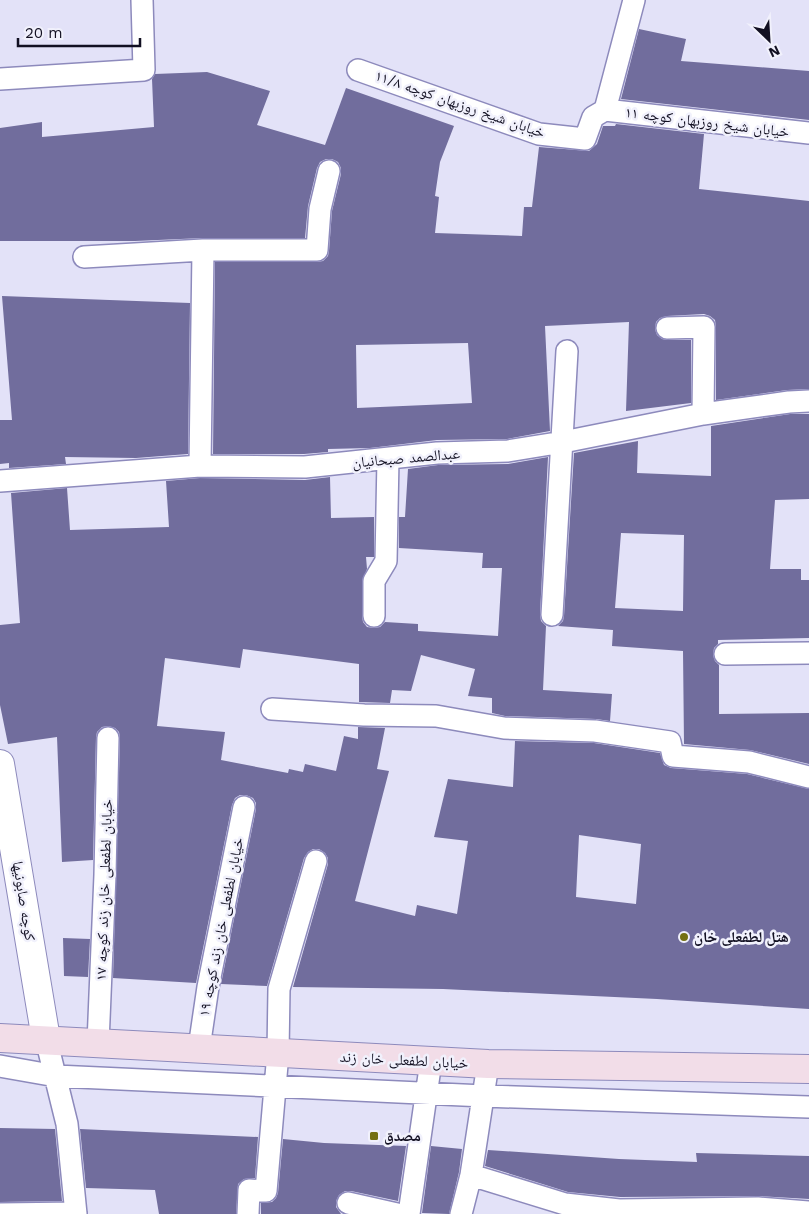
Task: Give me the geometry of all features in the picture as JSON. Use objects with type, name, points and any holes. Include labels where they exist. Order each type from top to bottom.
[{"type":"street","name":"کوچه صابونیها","points":[[0,764],[46,1039]]},
{"type":"street","name":"خیابان لطفعلی خان زند","points":[[0,1038],[488,1064],[809,1069]]},
{"type":"lane","points":[[0,79],[144,70],[142,0]]},
{"type":"lane","points":[[605,110],[634,0]]},
{"type":"lane","name":"خیابان شیخ روزبهان کوچه ۱۱/۸","points":[[358,70],[539,134],[585,139],[593,118],[605,110]]},
{"type":"lane","name":"خیابان شیخ روزبهان کوچه ۱۱","points":[[605,110],[809,134]]},
{"type":"lane","points":[[84,257],[203,250],[317,250],[320,209],[329,171]]},
{"type":"lane","points":[[200,466],[203,250]]},
{"type":"lane","points":[[667,328],[704,327],[703,414]]},
{"type":"lane","points":[[552,615],[567,351]]},
{"type":"lane","name":"عبدالصمد صبحانیان","points":[[0,481],[200,466],[305,467],[437,453],[508,452],[703,414],[809,401]]},
{"type":"lane","points":[[374,616],[374,581],[386,561],[388,459]]},
{"type":"lane","points":[[725,654],[809,653]]},
{"type":"lane","points":[[272,709],[364,715],[436,716],[504,728],[595,731],[670,742],[673,756],[749,762],[809,777]]},
{"type":"lane","name":"خیابان لطفعلی خان زند کوچه ۱۷","points":[[98,1043],[108,738]]},
{"type":"lane","name":"خیابان لطفعلی خان زند کوچه ۱۹","points":[[199,1048],[208,987],[244,807]]},
{"type":"lane","points":[[248,1214],[249,1190],[266,1191],[278,1053],[279,990],[316,862]]},
{"type":"lane","points":[[0,1214],[76,1214],[67,1124],[46,1039]]},
{"type":"lane","points":[[409,1214],[431,1061]]},
{"type":"lane","points":[[461,1214],[471,1175],[488,1064]]},
{"type":"lane","points":[[0,1066],[56,1076],[426,1094],[809,1107]]},
{"type":"lane","points":[[471,1175],[565,1204],[619,1210],[758,1208],[809,1212]]},
{"type":"lane","points":[[348,1203],[397,1214]]},
{"type":"building","points":[[639,29],[686,39],[681,61],[809,71],[809,120],[621,99]]},
{"type":"building","points":[[207,72],[270,91],[257,125],[325,145],[346,88],[454,126],[440,162],[435,196],[439,197],[435,233],[522,236],[524,207],[532,207],[539,147],[589,151],[597,144],[603,126],[615,126],[616,124],[704,134],[699,189],[809,201],[809,389],[787,390],[716,400],[715,320],[704,314],[667,316],[660,318],[656,322],[655,329],[657,335],[667,340],[691,340],[691,403],[626,411],[629,322],[545,326],[550,431],[507,439],[437,440],[370,448],[328,449],[328,452],[304,454],[213,454],[215,262],[323,261],[328,256],[332,211],[341,174],[338,162],[326,159],[320,162],[317,168],[308,206],[305,238],[0,241],[0,128],[42,122],[42,137],[154,127],[152,79],[155,74]],"holes":[[[468,343],[472,403],[357,408],[356,345]]]},
{"type":"building","points":[[2,296],[190,303],[188,454],[136,458],[65,457],[66,464],[9,468],[9,463],[0,464],[0,420],[12,420]]},
{"type":"building","points":[[790,414],[809,414],[809,499],[775,500],[770,569],[801,569],[801,580],[809,580],[809,638],[718,640],[713,655],[719,665],[719,714],[809,713],[809,764],[750,750],[684,744],[683,651],[612,646],[613,630],[558,626],[563,621],[564,616],[574,453],[638,441],[637,473],[711,476],[711,426]],"holes":[[[621,533],[684,535],[683,611],[615,608]]]},
{"type":"building","points":[[548,457],[540,614],[541,621],[546,626],[543,690],[612,694],[610,721],[505,716],[492,713],[492,698],[468,696],[475,669],[421,655],[411,691],[392,690],[390,703],[359,702],[359,664],[243,649],[240,668],[165,658],[157,726],[225,732],[221,760],[288,773],[289,769],[303,772],[305,764],[336,771],[344,736],[358,739],[358,727],[385,728],[377,769],[389,771],[355,901],[415,916],[417,905],[457,914],[468,841],[434,837],[448,779],[513,787],[515,741],[594,743],[660,753],[664,765],[671,768],[747,774],[809,789],[809,1009],[657,999],[443,989],[293,987],[328,864],[328,858],[325,853],[319,849],[313,849],[308,852],[304,858],[267,986],[221,984],[256,809],[256,803],[253,798],[246,795],[240,795],[235,798],[232,805],[196,983],[113,978],[119,732],[115,728],[108,726],[102,727],[97,732],[93,860],[62,862],[57,737],[8,744],[0,705],[0,625],[20,623],[11,493],[67,488],[70,530],[169,527],[166,481],[200,478],[305,480],[330,477],[331,518],[374,517],[374,557],[366,557],[367,569],[362,581],[362,616],[363,622],[367,627],[380,627],[385,622],[418,624],[418,631],[498,636],[502,568],[482,568],[483,553],[399,548],[399,517],[405,517],[408,469],[438,465],[508,464]],"holes":[[[579,835],[641,844],[636,904],[576,897]]]},
{"type":"building","points":[[63,938],[90,939],[88,977],[64,976]]},
{"type":"building","points":[[0,1128],[55,1129],[62,1201],[0,1202]]},
{"type":"building","points":[[80,1129],[258,1137],[255,1178],[244,1179],[238,1184],[236,1214],[159,1214],[155,1190],[86,1188]]},
{"type":"building","points":[[283,1139],[324,1143],[406,1146],[398,1201],[345,1191],[339,1195],[336,1201],[336,1207],[341,1214],[261,1214],[261,1203],[272,1202],[278,1193]]},
{"type":"building","points":[[431,1146],[462,1149],[459,1172],[449,1214],[422,1213]]},
{"type":"building","points":[[488,1150],[697,1162],[696,1153],[809,1156],[809,1199],[758,1196],[620,1197],[568,1192],[485,1166]]},
{"type":"place","name":"هتل لطفعلی خان","points":[[684,937]]},
{"type":"place","name":"مصدق","points":[[374,1136]]}]
